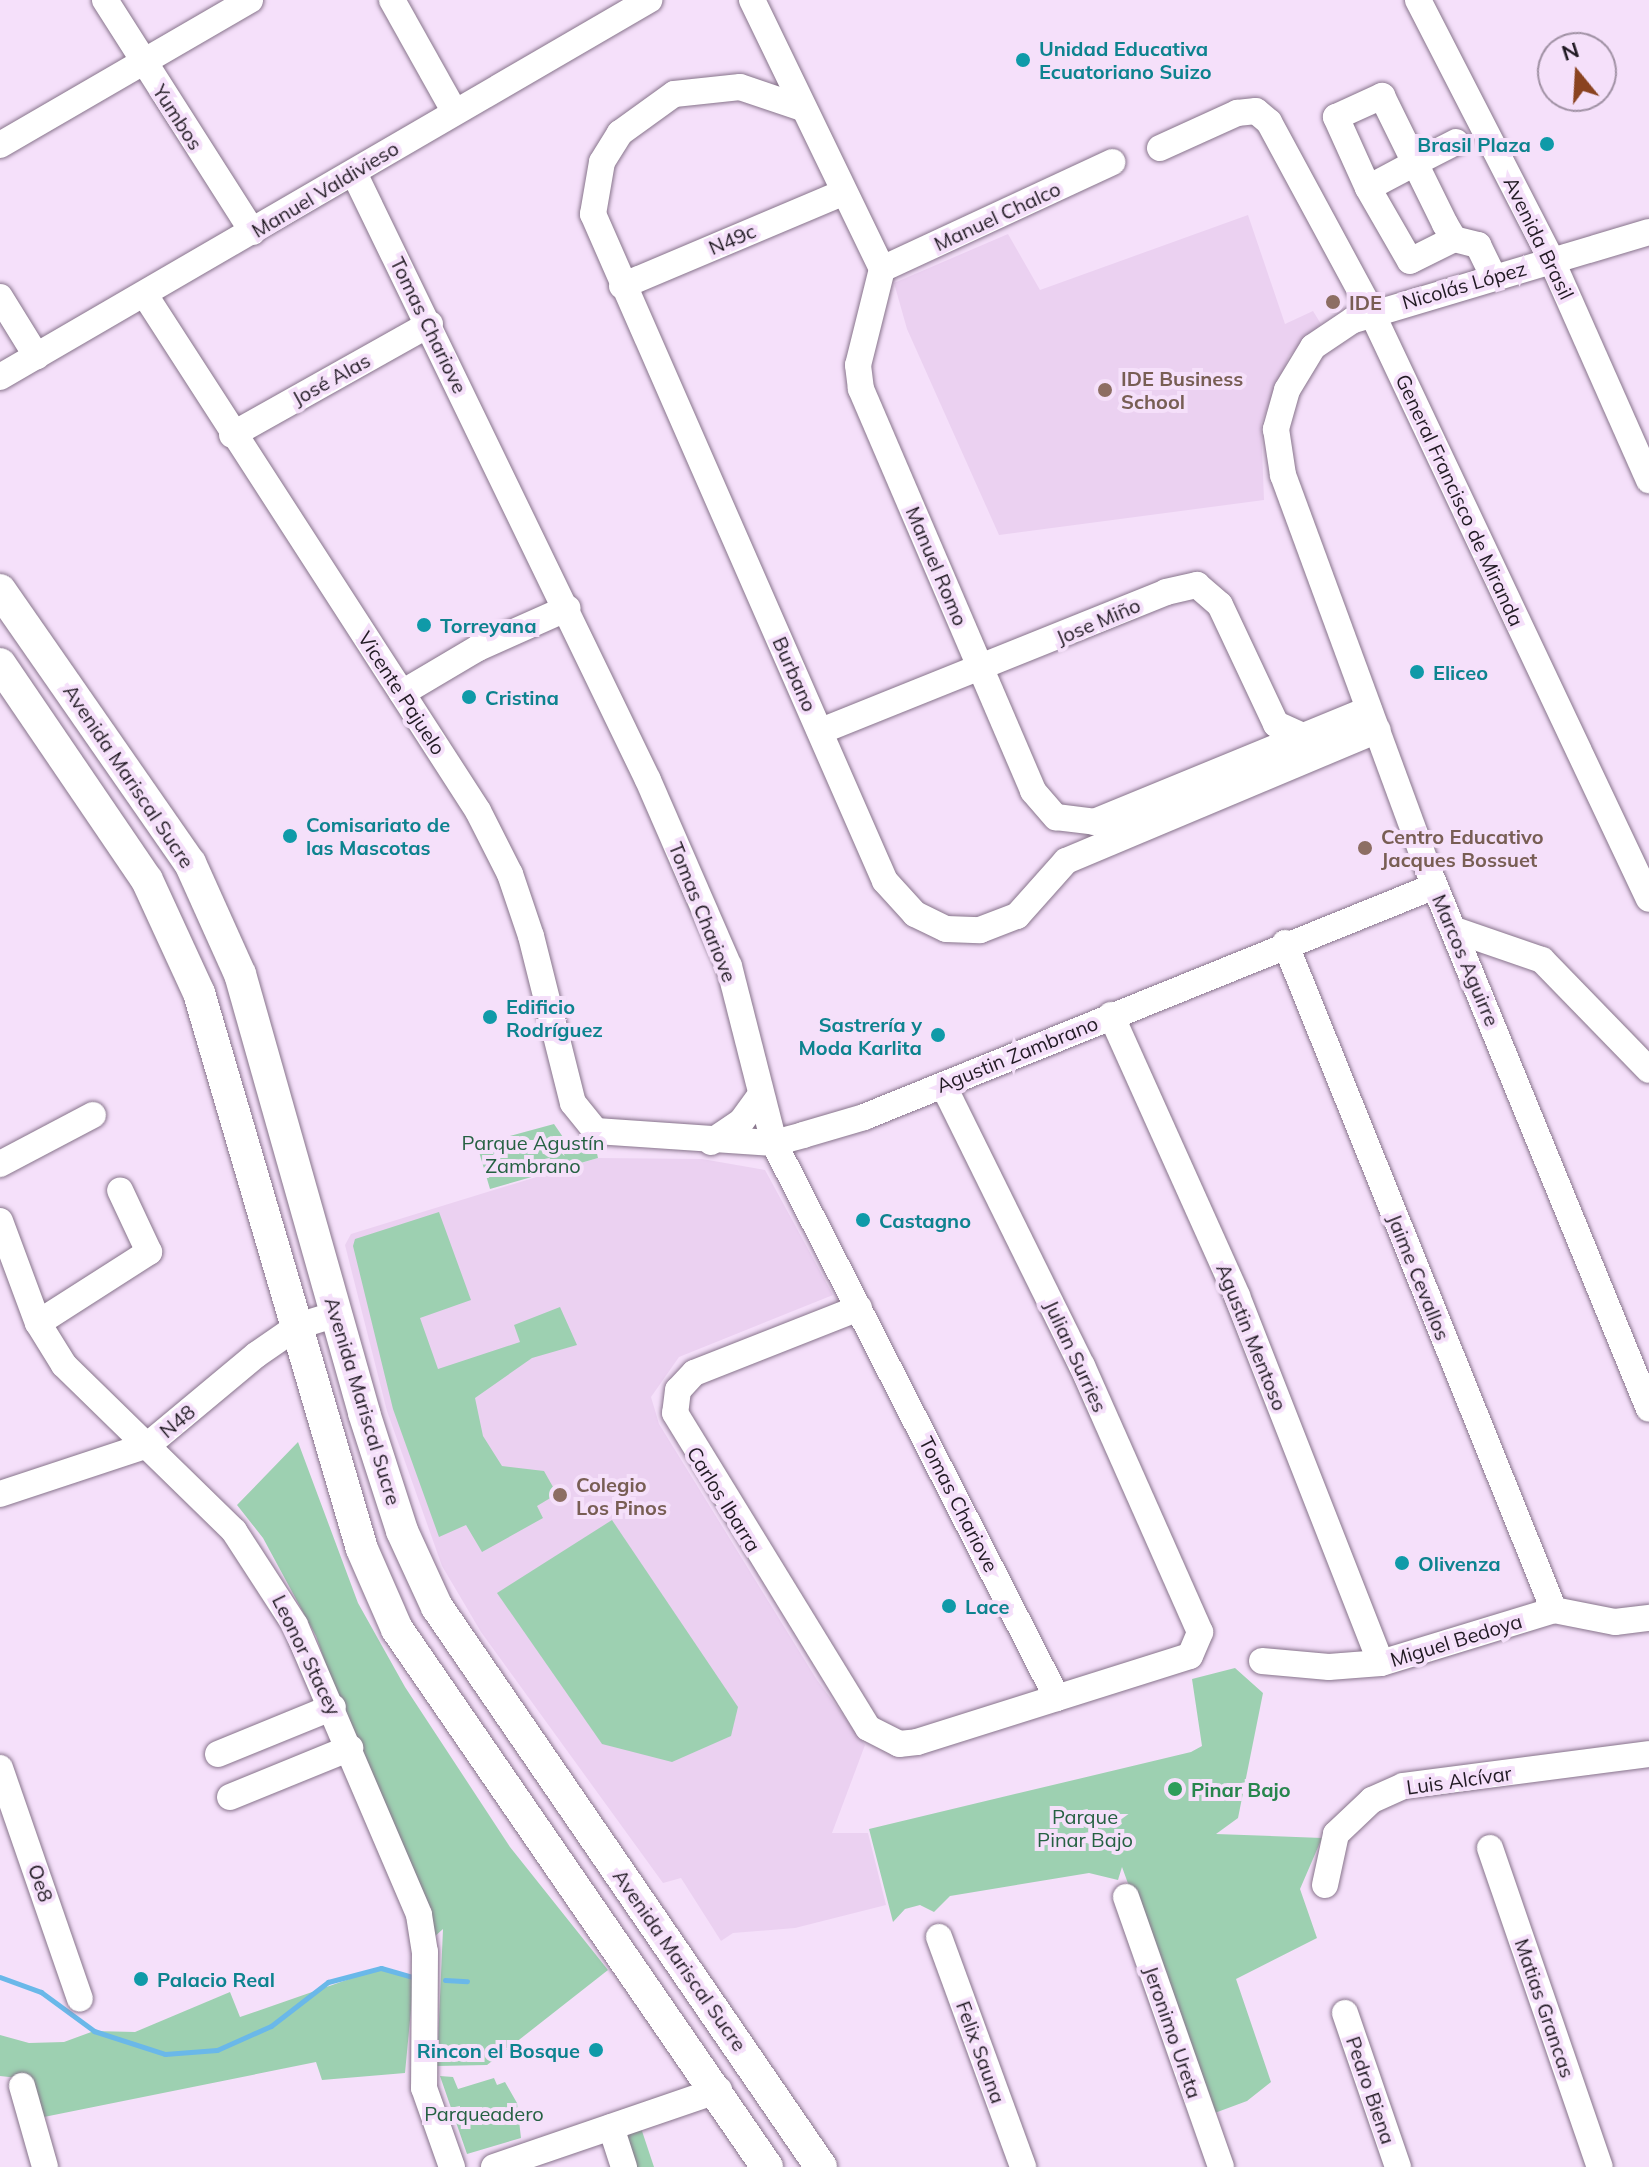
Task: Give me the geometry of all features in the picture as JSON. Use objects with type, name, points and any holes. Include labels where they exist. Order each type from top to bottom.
[{"type":"main road","name":"Avenida Mariscal Sucre","points":[[0,590],[10,624],[190,863],[240,974],[402,1531],[437,1607],[821,2167]]},
{"type":"main road","name":"Avenida Mariscal Sucre","points":[[0,664],[147,880],[199,993],[362,1549],[397,1629],[440,1699],[719,2090],[767,2167]]},
{"type":"street","name":"Yumbos","points":[[105,0],[142,63],[253,232]]},
{"type":"street","points":[[0,145],[250,0]]},
{"type":"street","points":[[392,0],[454,111]]},
{"type":"street","name":"Manuel Valdivieso","points":[[0,377],[649,0]]},
{"type":"street","points":[[752,0],[842,193],[882,269]]},
{"type":"street","name":"Avenida Brasil","points":[[1418,0],[1639,429],[1649,480]]},
{"type":"street","name":"Burbano","points":[[802,108],[740,87],[707,86],[674,94],[620,133],[602,162],[593,214],[885,881],[915,914],[946,929],[980,930],[1017,916],[1066,861],[1374,720]]},
{"type":"street","points":[[1454,239],[1380,94],[1340,112],[1336,122],[1368,188],[1410,261],[1454,239],[1478,245],[1493,276]]},
{"type":"street","name":"General Francisco de Miranda","points":[[1160,148],[1237,113],[1256,111],[1269,122],[1371,311],[1649,899]]},
{"type":"street","points":[[1368,188],[1456,142]]},
{"type":"street","name":"Manuel Chalco","points":[[882,269],[1112,162]]},
{"type":"street","name":"Tomas Chariove","points":[[354,173],[568,608],[729,966],[774,1143],[1057,1698]]},
{"type":"street","name":"N49c","points":[[622,286],[842,193]]},
{"type":"street","name":"Nicolás López","points":[[1371,311],[1649,232]]},
{"type":"street","name":"Manuel Romo","points":[[882,269],[857,375],[1033,791],[1056,817],[1094,822],[1305,737],[1374,720]]},
{"type":"street","name":"Vicente Pajuelo","points":[[145,295],[232,435],[402,693],[510,874],[573,1103],[586,1123]]},
{"type":"street","points":[[0,297],[37,357]]},
{"type":"street","name":"Marcos Aguirre","points":[[1371,311],[1313,347],[1287,390],[1276,429],[1283,475],[1435,886],[1649,1409]]},
{"type":"street","name":"José Alas","points":[[232,435],[430,324]]},
{"type":"street","name":"Jose Miño","points":[[821,731],[983,670],[1166,592],[1197,585],[1220,605],[1276,724],[1305,737]]},
{"type":"street","points":[[402,693],[478,648],[568,608]]},
{"type":"street","name":"Agustin Zambrano","points":[[586,1123],[609,1134],[711,1142],[774,1143],[943,1085],[1285,943],[1435,886]]},
{"type":"street","points":[[1455,930],[1542,960],[1649,1070]]},
{"type":"street","name":"Jaime Cevallos","points":[[1285,943],[1554,1610]]},
{"type":"street","name":"Agustin Mentoso","points":[[1111,1015],[1237,1296],[1381,1663]]},
{"type":"street","name":"Julian Surries","points":[[943,1085],[1082,1366],[1200,1632],[1199,1644],[1180,1661],[1057,1698]]},
{"type":"street","points":[[711,1142],[741,1122],[761,1094]]},
{"type":"street","points":[[0,1164],[93,1115]]},
{"type":"street","points":[[38,1323],[149,1252],[120,1190]]},
{"type":"street","name":"Leonor Stacey","points":[[0,1221],[38,1323],[64,1365],[148,1445],[262,1565],[333,1707],[419,1915],[425,1952],[424,2088],[452,2167]]},
{"type":"street","name":"Carlos Ibarra","points":[[859,1308],[694,1373],[678,1390],[675,1413],[868,1728],[899,1744],[917,1742],[1057,1698]]},
{"type":"street","name":"N48","points":[[0,1494],[148,1445],[298,1326],[337,1314]]},
{"type":"street","name":"Miguel Bedoya","points":[[1262,1661],[1329,1667],[1381,1663],[1554,1610],[1615,1622],[1649,1618]]},
{"type":"street","points":[[218,1754],[333,1707]]},
{"type":"street","points":[[230,1797],[350,1748]]},
{"type":"street","name":"Luis Alcívar","points":[[1325,1885],[1336,1834],[1372,1800],[1403,1786],[1649,1754]]},
{"type":"street","name":"Oe8","points":[[0,1768],[80,1999]]},
{"type":"street","name":"Matias Grancas","points":[[1490,1848],[1600,2167]]},
{"type":"street","name":"Jeronimo Ureta","points":[[1126,1897],[1221,2167]]},
{"type":"street","name":"Felix Sauna","points":[[939,1937],[1023,2167]]},
{"type":"street","name":"Pedro Biena","points":[[1345,2013],[1398,2167]]},
{"type":"street","points":[[22,2086],[45,2167]]},
{"type":"street","points":[[494,2167],[719,2090]]},
{"type":"street","points":[[611,2127],[624,2167]]},
{"type":"shaded area","name":"IDE Business School","points":[[1248,215],[1285,324],[1313,311],[1321,324],[1289,356],[1261,423],[1264,500],[999,535],[907,329],[894,283],[1008,234],[1040,290]]},
{"type":"shaded area","name":"Colegio Los Pinos","points":[[598,1158],[702,1159],[765,1170],[833,1295],[679,1357],[651,1397],[659,1424],[817,1680],[865,1745],[832,1833],[868,1833],[886,1905],[795,1928],[733,1933],[721,1941],[681,1878],[663,1883],[481,1632],[442,1566],[387,1411],[345,1245],[351,1234]]},
{"type":"green space","name":"Parque Agustín Zambrano","points":[[554,1124],[565,1140],[596,1149],[598,1158],[490,1189],[477,1145]]},
{"type":"green space","points":[[439,1212],[471,1300],[420,1318],[438,1369],[520,1342],[514,1325],[560,1307],[577,1345],[532,1358],[475,1398],[483,1436],[502,1466],[544,1471],[557,1494],[537,1506],[543,1518],[482,1552],[466,1525],[439,1537],[393,1409],[353,1246],[355,1239]]},
{"type":"green space","points":[[298,1442],[358,1603],[405,1687],[510,1847],[608,1970],[487,2065],[437,2066],[443,1929],[424,1946],[316,1636],[263,1538],[237,1505]]},
{"type":"green space","points":[[612,1520],[738,1707],[731,1736],[672,1762],[602,1744],[497,1593]]},
{"type":"green space","name":"Parque Pinar Bajo","points":[[1235,1668],[1263,1693],[1238,1818],[1216,1834],[1322,1838],[1300,1889],[1317,1938],[1236,1979],[1271,2082],[1247,2101],[1212,2114],[1122,1867],[1118,1880],[1089,1873],[950,1896],[934,1912],[920,1905],[905,1909],[893,1922],[869,1829],[1191,1752],[1202,1746],[1192,1679]]},
{"type":"green space","points":[[381,1968],[414,1978],[405,2073],[322,2080],[316,2062],[29,2120],[27,2079],[0,2076],[0,2035],[29,2043],[64,2042],[94,2031],[135,2032],[230,1992],[240,2017]]},
{"type":"green space","name":"Parqueadero","points":[[440,2076],[453,2077],[458,2089],[494,2078],[497,2085],[505,2082],[517,2103],[521,2138],[467,2154]]},
{"type":"green space","points":[[641,2128],[654,2167],[633,2167],[623,2134]]},
{"type":"waterway","points":[[0,1977],[41,1992],[94,2031],[165,2054],[217,2050],[271,2026],[328,1982],[381,1968],[416,1978]]},
{"type":"waterway","points":[[445,1980],[467,1981]]},
{"type":"place","name":"Unidad Educativa Ecuatoriano Suizo","points":[[1023,60]]},
{"type":"place","name":"Brasil Plaza","points":[[1547,144]]},
{"type":"place","name":"IDE","points":[[1333,302]]},
{"type":"place","name":"IDE Business School","points":[[1105,390]]},
{"type":"place","name":"Torreyana","points":[[424,625]]},
{"type":"place","name":"Eliceo","points":[[1417,672]]},
{"type":"place","name":"Cristina","points":[[469,697]]},
{"type":"place","name":"Comisariato de las Mascotas","points":[[290,836]]},
{"type":"place","name":"Centro Educativo Jacques Bossuet","points":[[1365,848]]},
{"type":"place","name":"Edificio Rodríguez","points":[[490,1017]]},
{"type":"place","name":"Sastrería y Moda Karlita","points":[[938,1035]]},
{"type":"place","name":"Castagno","points":[[863,1220]]},
{"type":"place","name":"Colegio Los Pinos","points":[[560,1495]]},
{"type":"place","name":"Olivenza","points":[[1402,1563]]},
{"type":"place","name":"Lace","points":[[949,1606]]},
{"type":"place","name":"Pinar Bajo","points":[[1175,1789]]},
{"type":"place","name":"Palacio Real","points":[[141,1979]]},
{"type":"place","name":"Rincon el Bosque","points":[[596,2050]]}]
